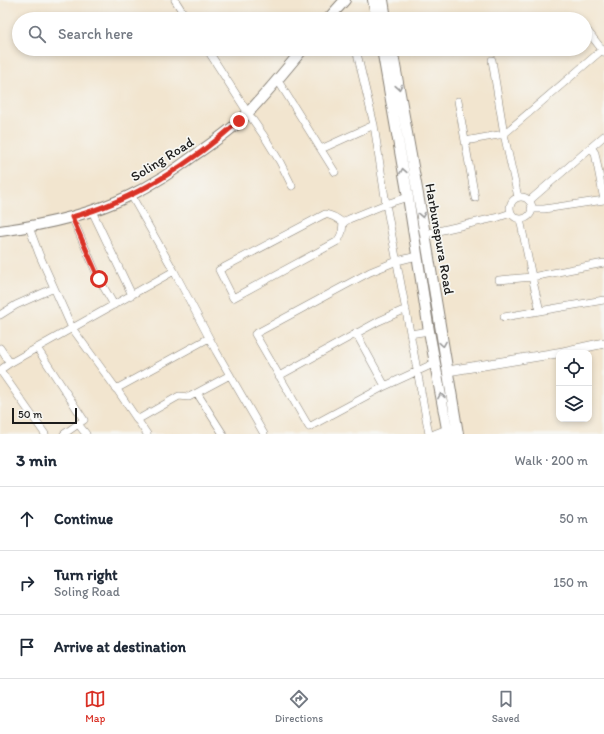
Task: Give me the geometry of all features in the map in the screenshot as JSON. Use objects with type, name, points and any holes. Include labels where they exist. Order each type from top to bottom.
[{"type":"main road","points":[[334,12],[345,0]]},
{"type":"main road","points":[[373,0],[375,12]]},
{"type":"main road","points":[[383,0],[385,12]]},
{"type":"main road","name":"Soling Road","points":[[0,231],[29,227],[92,211],[131,195],[153,183],[187,161],[225,133],[248,113],[297,56]]},
{"type":"main road","name":"Harbunspura Road","points":[[383,56],[408,197],[429,331],[452,431]]},
{"type":"main road","name":"Harbunspura Road","points":[[393,56],[448,371],[452,431]]},
{"type":"street","points":[[175,0],[183,12]]},
{"type":"street","points":[[465,141],[504,134],[603,51],[592,37]]},
{"type":"street","points":[[211,56],[272,149],[292,186]]},
{"type":"street","points":[[358,56],[374,125],[386,204],[429,434]]},
{"type":"street","points":[[492,60],[504,134],[518,197]]},
{"type":"street","points":[[277,79],[335,172]]},
{"type":"street","points":[[458,101],[475,198]]},
{"type":"street","points":[[321,149],[374,125]]},
{"type":"street","points":[[529,201],[604,136]]},
{"type":"street","points":[[531,209],[544,209],[604,200],[595,152],[591,147]]},
{"type":"street","points":[[131,195],[174,271],[209,338],[264,434]]},
{"type":"street","points":[[343,223],[338,218],[325,214],[219,270],[233,298],[338,241],[342,232],[343,223],[349,219],[408,197]]},
{"type":"street","points":[[518,197],[526,198],[529,201],[531,209],[529,214],[524,218],[514,216],[511,213],[511,204],[513,200],[518,197]]},
{"type":"street","points":[[92,211],[132,294]]},
{"type":"street","points":[[425,234],[511,213]]},
{"type":"street","points":[[72,217],[99,279],[114,305]]},
{"type":"street","points":[[520,218],[540,311]]},
{"type":"street","points":[[29,227],[72,328],[116,388],[147,434]]},
{"type":"street","points":[[417,256],[397,261],[370,272],[255,334],[309,427],[385,386],[435,362]]},
{"type":"street","points":[[499,280],[532,277],[604,263]]},
{"type":"street","points":[[45,434],[0,370],[174,271]]},
{"type":"street","points":[[0,314],[54,288]]},
{"type":"street","points":[[504,317],[604,300]]},
{"type":"street","points":[[279,376],[379,320],[406,308]]},
{"type":"street","points":[[410,334],[429,331]]},
{"type":"street","points":[[356,334],[385,386]]},
{"type":"street","points":[[116,388],[209,338]]},
{"type":"street","points":[[448,371],[563,352],[604,343]]},
{"type":"street","points":[[0,348],[10,363]]},
{"type":"street","points":[[37,348],[84,420],[64,434]]},
{"type":"street","points":[[138,420],[179,396],[189,397],[230,375]]},
{"type":"street","points":[[196,393],[223,434]]},
{"type":"street","points":[[78,424],[86,434]]},
{"type":"street","points":[[434,434],[452,431]]},
{"type":"route","points":[[99,279],[72,217],[92,211],[131,195],[153,183],[187,161],[239,121]]}]
